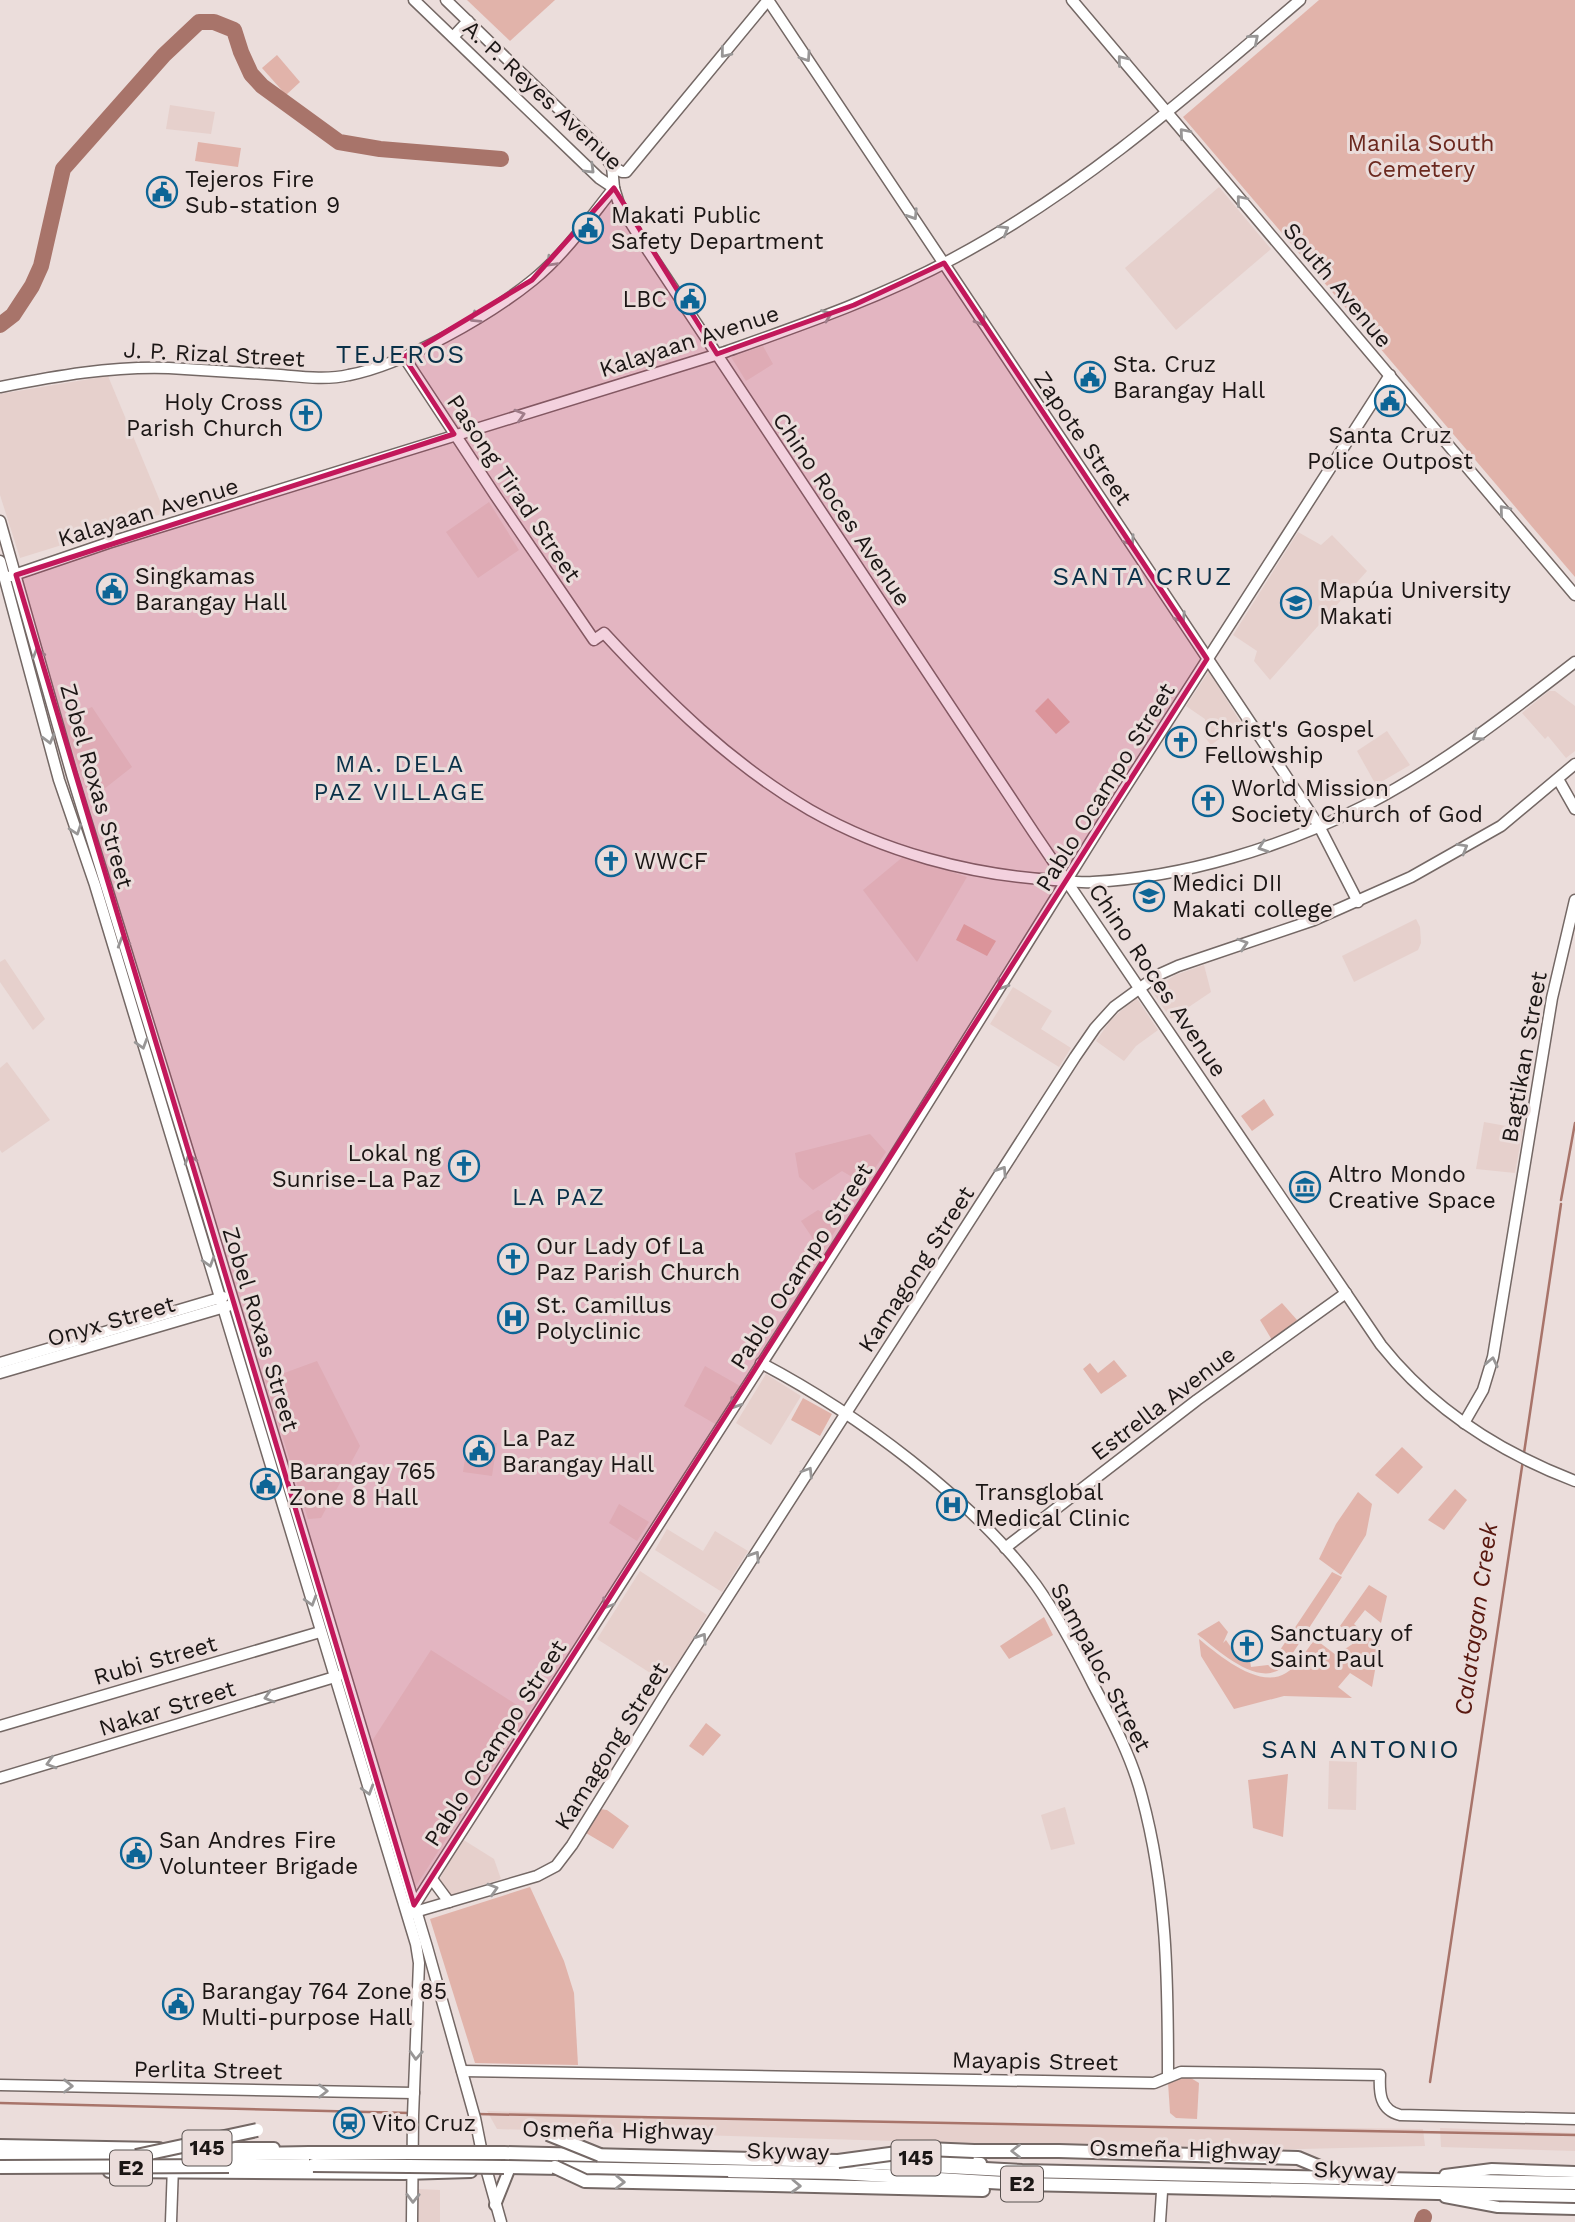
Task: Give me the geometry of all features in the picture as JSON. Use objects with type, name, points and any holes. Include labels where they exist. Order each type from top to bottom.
[{"type":"highway","points":[[136,2156],[257,2130]]},
{"type":"highway","points":[[548,2134],[600,2155]]},
{"type":"highway","points":[[838,2161],[927,2149],[1059,2151],[1298,2158],[1334,2173]]},
{"type":"highway","name":"Skyway","points":[[0,2154],[136,2156],[427,2152],[600,2155],[838,2161],[1022,2171],[1575,2182]]},
{"type":"highway","name":"Skyway","points":[[1,2168],[413,2165],[555,2167],[838,2173],[1023,2185],[1575,2198]]},
{"type":"highway","points":[[555,2167],[585,2181],[1013,2189]]},
{"type":"main road","name":"A. P. Reyes Avenue","points":[[414,0],[599,178],[614,188]]},
{"type":"main road","name":"A. P. Reyes Avenue","points":[[446,0],[595,144],[612,166],[614,188]]},
{"type":"main road","points":[[612,166],[626,172],[768,0]]},
{"type":"main road","name":"Zapote Street","points":[[768,0],[1318,825],[1358,902]]},
{"type":"main road","name":"South Avenue","points":[[1072,0],[1575,595]]},
{"type":"main road","name":"Kalayaan Avenue","points":[[2,579],[108,542],[717,354],[821,318],[896,287],[1005,230],[1062,193],[1113,156],[1300,0]]},
{"type":"main road","points":[[453,37],[468,21]]},
{"type":"main road","name":"Chino Roces Avenue","points":[[614,188],[619,204],[643,242],[1034,833],[1381,1345],[1403,1372],[1438,1406],[1516,1456],[1575,1482]]},
{"type":"main road","name":"J. P. Rizal Street","points":[[0,387],[120,368],[334,377],[350,375],[404,357],[472,321],[532,280],[569,242],[614,188]]},
{"type":"main road","name":"Pasong Tirad Street","points":[[404,357],[594,640],[604,633],[647,679],[731,756],[827,819],[884,843],[942,863],[978,871],[1068,881]]},
{"type":"main road","name":"Pablo Ocampo Street","points":[[413,1911],[1390,375]]},
{"type":"main road","name":"Zobel Roxas Street","points":[[0,521],[192,1204],[226,1301],[462,2071],[481,2148]]},
{"type":"main road","name":"Zobel Roxas Street","points":[[0,561],[2,579],[59,780],[203,1200],[226,1301]]},
{"type":"main road","points":[[1068,881],[1091,883],[1115,880],[1207,863],[1259,848],[1364,806],[1444,759],[1575,662]]},
{"type":"main road","name":"Kamagong Street","points":[[413,1911],[537,1876],[556,1866],[572,1845],[661,1701],[1086,1041],[1114,1007],[1140,986],[1178,966],[1270,936],[1358,902],[1411,877],[1501,826],[1575,764]]},
{"type":"main road","points":[[1558,779],[1575,809]]},
{"type":"main road","name":"Bagtikan Street","points":[[1464,1423],[1483,1390],[1493,1357],[1552,999],[1575,900]]},
{"type":"main road","points":[[192,1204],[203,1200]]},
{"type":"main road","name":"Estrella Avenue","points":[[1005,1548],[1207,1393],[1346,1293]]},
{"type":"main road","name":"Onyx Street","points":[[0,1363],[226,1301]]},
{"type":"main road","name":"Onyx Street","points":[[0,1373],[226,1301]]},
{"type":"main road","name":"Zobel Roxas Street","points":[[244,1359],[320,1632],[339,1676]]},
{"type":"main road","name":"Sampaloc Street","points":[[761,1363],[845,1414],[940,1487],[1005,1548],[1036,1586],[1075,1649],[1134,1769],[1153,1843],[1168,1956],[1168,2076]]},
{"type":"main road","name":"Rubi Street","points":[[0,1726],[320,1632]]},
{"type":"main road","name":"Nakar Street","points":[[0,1778],[339,1676]]},
{"type":"main road","points":[[432,1879],[449,1902]]},
{"type":"main road","points":[[412,2222],[419,1962],[413,1911]]},
{"type":"main road","name":"Mayapis Street","points":[[462,2071],[1154,2083],[1181,2072],[1380,2075],[1380,2095],[1383,2103],[1394,2113],[1406,2116],[1575,2119]]},
{"type":"main road","name":"Perlita Street","points":[[0,2085],[414,2093]]},
{"type":"main road","name":"Osmeña Highway","points":[[0,2145],[178,2148],[413,2147],[925,2158],[1022,2166],[1445,2175],[1575,2182]]},
{"type":"main road","name":"Osmeña Highway","points":[[173,2170],[484,2160]]},
{"type":"main road","name":"Osmeña Highway","points":[[1,2168],[413,2174],[582,2168],[779,2172],[1013,2189],[1575,2198]]},
{"type":"main road","name":"Osmeña Highway","points":[[1445,2175],[1492,2169],[1575,2172]]},
{"type":"main road","points":[[171,2222],[173,2170]]},
{"type":"main road","points":[[495,2205],[509,2171]]},
{"type":"main road","points":[[487,2172],[501,2222]]},
{"type":"main road","points":[[1160,2222],[1162,2192]]},
{"type":"main road","name":"Osmeña Highway","points":[[1446,2197],[1498,2207],[1575,2208]]},
{"type":"highlighted area","points":[[614,188],[717,354],[854,305],[944,263],[1207,659],[414,1905],[16,575],[454,434],[404,357],[532,280]]},
{"type":"shaded area","points":[[170,105],[215,112],[211,134],[166,129]]},
{"type":"shaded area","points":[[1219,187],[1271,249],[1176,330],[1125,268]]},
{"type":"shaded area","points":[[763,346],[773,364],[746,381],[731,357]]},
{"type":"shaded area","points":[[108,376],[165,513],[20,558],[0,495],[0,394]]},
{"type":"shaded area","points":[[489,502],[519,550],[478,578],[446,532]]},
{"type":"shaded area","name":"Mapúa University Makati","points":[[1298,532],[1321,545],[1332,535],[1367,571],[1270,680],[1254,661],[1257,651],[1233,635]]},
{"type":"shaded area","points":[[1209,671],[1241,723],[1211,745],[1204,736],[1205,719],[1186,706]]},
{"type":"shaded area","points":[[1549,691],[1555,691],[1575,706],[1575,751],[1566,758],[1548,736],[1545,739],[1522,713]]},
{"type":"shaded area","points":[[92,707],[132,767],[90,800],[62,719]]},
{"type":"shaded area","points":[[1387,731],[1410,765],[1376,785],[1357,751]]},
{"type":"shaded area","points":[[904,856],[967,877],[917,962],[863,890]]},
{"type":"shaded area","points":[[1416,919],[1420,927],[1421,943],[1418,950],[1354,982],[1342,956]]},
{"type":"shaded area","points":[[5,959],[45,1019],[33,1030],[0,982],[0,962]]},
{"type":"shaded area","points":[[1204,965],[1211,992],[1171,1019],[1152,991],[1175,975]]},
{"type":"shaded area","points":[[1013,987],[1052,1011],[1041,1029],[1071,1048],[1059,1067],[990,1024]]},
{"type":"shaded area","points":[[1136,997],[1158,1030],[1136,1046],[1124,1061],[1096,1041],[1110,1021]]},
{"type":"shaded area","points":[[7,1062],[50,1120],[2,1153],[0,1068]]},
{"type":"shaded area","points":[[1484,1122],[1523,1129],[1515,1173],[1476,1169]]},
{"type":"shaded area","points":[[870,1134],[886,1152],[864,1184],[842,1171],[813,1190],[799,1177],[795,1153]]},
{"type":"shaded area","points":[[818,1210],[840,1223],[822,1252],[801,1221]]},
{"type":"shaded area","points":[[317,1361],[360,1446],[321,1518],[308,1519],[265,1380]]},
{"type":"shaded area","points":[[705,1366],[740,1386],[717,1425],[684,1406]]},
{"type":"shaded area","points":[[766,1374],[801,1396],[771,1445],[736,1423]]},
{"type":"shaded area","points":[[468,1439],[497,1443],[492,1476],[463,1472]]},
{"type":"shaded area","points":[[619,1504],[649,1522],[637,1541],[609,1523]]},
{"type":"shaded area","points":[[667,1529],[703,1551],[715,1531],[748,1551],[722,1592],[655,1550]]},
{"type":"shaded area","points":[[640,1571],[707,1615],[666,1683],[597,1639]]},
{"type":"shaded area","points":[[431,1650],[528,1712],[414,1889],[370,1744]]},
{"type":"shaded area","points":[[1329,1761],[1357,1762],[1356,1810],[1328,1809]]},
{"type":"shaded area","points":[[1065,1807],[1075,1844],[1051,1850],[1041,1815]]},
{"type":"shaded area","points":[[462,1839],[494,1859],[501,1879],[448,1896],[438,1882]]},
{"type":"shaded area","points":[[487,2111],[860,2122],[1423,2129],[1425,2146],[1223,2151],[497,2129]]},
{"type":"shaded area","points":[[1440,2128],[1575,2133],[1575,2151],[1441,2147]]},
{"type":"shaded area","points":[[418,2189],[440,2190],[440,2222],[418,2222]]},
{"type":"green space","points":[[467,0],[555,0],[510,41]]},
{"type":"green space","name":"Manila South Cemetery","points":[[1319,0],[1575,0],[1575,577],[1183,117]]},
{"type":"green space","points":[[277,55],[300,82],[286,95],[262,68]]},
{"type":"green space","points":[[198,142],[241,148],[238,167],[195,161]]},
{"type":"green space","points":[[1048,698],[1070,722],[1056,734],[1035,711]]},
{"type":"green space","points":[[964,924],[996,941],[987,956],[956,940]]},
{"type":"green space","points":[[1264,1099],[1274,1115],[1252,1131],[1241,1116]]},
{"type":"green space","points":[[1282,1303],[1297,1320],[1272,1340],[1260,1320]]},
{"type":"green space","points":[[1114,1360],[1127,1376],[1101,1394],[1083,1369],[1090,1363],[1098,1373]]},
{"type":"green space","points":[[803,1398],[832,1414],[820,1436],[791,1420]]},
{"type":"green space","points":[[1402,1447],[1423,1467],[1398,1494],[1375,1475]]},
{"type":"green space","points":[[1455,1489],[1467,1500],[1444,1530],[1428,1520]]},
{"type":"green space","points":[[1358,1492],[1372,1504],[1366,1535],[1341,1575],[1319,1559],[1336,1524]]},
{"type":"green space","points":[[1332,1572],[1342,1577],[1287,1662],[1276,1656]]},
{"type":"green space","points":[[1369,1585],[1387,1596],[1381,1623],[1365,1610],[1354,1624],[1365,1634],[1356,1638],[1340,1626]]},
{"type":"green space","points":[[1044,1617],[1053,1635],[1009,1659],[1000,1646]]},
{"type":"green space","points":[[1219,1621],[1228,1632],[1223,1643],[1226,1640],[1237,1656],[1249,1654],[1251,1667],[1286,1663],[1277,1671],[1254,1671],[1241,1666],[1197,1634]]},
{"type":"green space","points":[[1368,1637],[1380,1642],[1372,1687],[1350,1673],[1338,1687],[1352,1698],[1284,1696],[1234,1709],[1201,1656],[1199,1639],[1252,1674],[1275,1677],[1294,1667],[1315,1639],[1336,1655]]},
{"type":"green space","points":[[706,1723],[721,1735],[703,1756],[689,1746]]},
{"type":"green space","points":[[1288,1774],[1283,1837],[1253,1828],[1248,1780]]},
{"type":"green space","points":[[600,1809],[607,1810],[629,1826],[613,1849],[586,1833]]},
{"type":"green space","points":[[530,1887],[564,1961],[574,1993],[578,2065],[475,2063],[430,1919]]},
{"type":"green space","points":[[1186,2075],[1199,2083],[1197,2119],[1176,2118],[1170,2113],[1168,2082]]},
{"type":"waterway","points":[[0,325],[13,315],[32,286],[41,266],[63,169],[164,55],[199,22],[214,22],[234,30],[251,74],[262,86],[339,142],[380,149],[501,159]]},
{"type":"waterway","name":"Calatagan Creek","points":[[1561,1200],[1575,1123]]},
{"type":"waterway","name":"Calatagan Creek","points":[[1524,1453],[1561,1204]]},
{"type":"waterway","name":"Calatagan Creek","points":[[1430,2082],[1523,1460]]},
{"type":"waterway","points":[[0,2103],[410,2113]]},
{"type":"waterway","points":[[477,2114],[1575,2135]]},
{"type":"waterway","name":"Calatagan Creek","points":[[1422,2222],[1424,2217]]},
{"type":"place","name":"Tejeros Fire Sub-station 9","points":[[162,192]]},
{"type":"place","name":"Makati Public Safety Department","points":[[588,228]]},
{"type":"place","name":"LBC","points":[[690,299]]},
{"type":"place","name":"Sta. Cruz Barangay Hall","points":[[1090,377]]},
{"type":"place","name":"Santa Cruz Police Outpost","points":[[1390,401]]},
{"type":"place","name":"Holy Cross Parish Church","points":[[306,415]]},
{"type":"place","name":"Singkamas Barangay Hall","points":[[112,589]]},
{"type":"place","name":"Mapúa University Makati","points":[[1296,603]]},
{"type":"place","name":"Christ's Gospel Fellowship","points":[[1181,742]]},
{"type":"place","name":"World Mission Society Church of God","points":[[1208,801]]},
{"type":"place","name":"WWCF","points":[[611,861]]},
{"type":"place","name":"Medici DII Makati college","points":[[1149,896]]},
{"type":"place","name":"Lokal ng Sunrise-La Paz","points":[[464,1166]]},
{"type":"place","name":"Altro Mondo Creative Space","points":[[1305,1187]]},
{"type":"place","name":"Our Lady Of La Paz Parish Church","points":[[513,1259]]},
{"type":"place","name":"St. Camillus Polyclinic","points":[[513,1318]]},
{"type":"place","name":"La Paz Barangay Hall","points":[[479,1451]]},
{"type":"place","name":"Barangay 765 Zone 8 Hall","points":[[266,1484]]},
{"type":"place","name":"Transglobal Medical Clinic","points":[[952,1505]]},
{"type":"place","name":"Sanctuary of Saint Paul","points":[[1247,1646]]},
{"type":"place","name":"San Andres Fire Volunteer Brigade","points":[[136,1853]]},
{"type":"place","name":"Barangay 764 Zone 85 Multi-purpose Hall","points":[[178,2004]]},
{"type":"place","name":"Vito Cruz","points":[[349,2123]]},
{"type":"district","name":"TEJEROS","points":[[401,354]]},
{"type":"district","name":"SANTA CRUZ","points":[[1143,576]]},
{"type":"district","name":"MA. DELA PAZ VILLAGE","points":[[400,778]]},
{"type":"district","name":"LA PAZ","points":[[559,1197]]},
{"type":"district","name":"SAN ANTONIO","points":[[1361,1749]]}]
